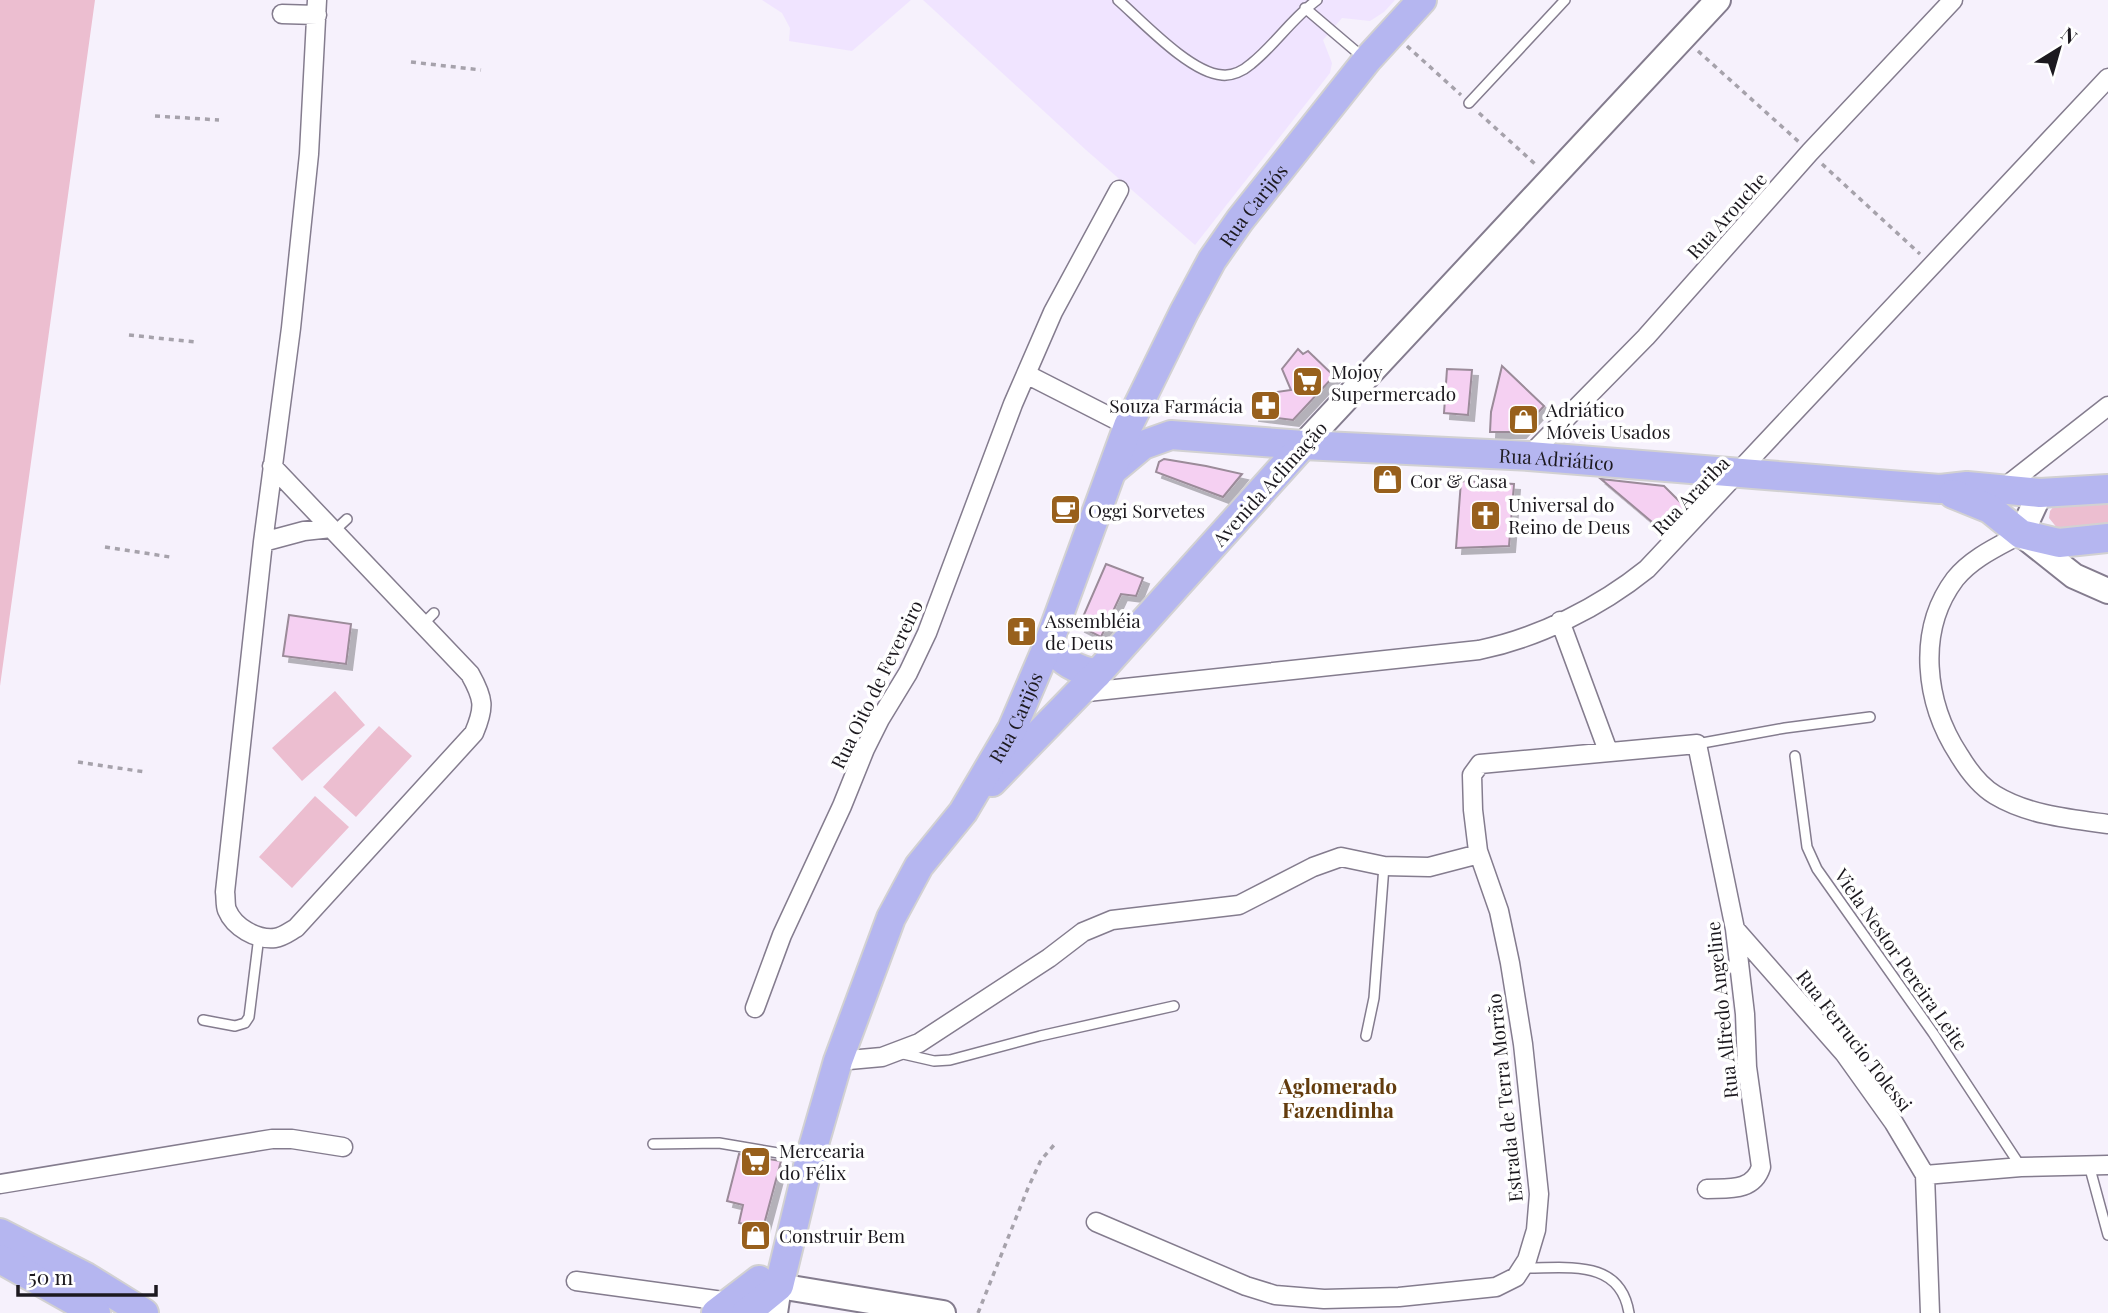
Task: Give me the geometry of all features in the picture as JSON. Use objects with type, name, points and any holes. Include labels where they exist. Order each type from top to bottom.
[{"type":"main road","name":"Rua Carijós","points":[[780,1287],[810,1158],[838,1061],[884,937],[903,892],[919,866],[963,812],[1012,729],[1048,645],[1128,426],[1153,374],[1212,260],[1299,144],[1367,60],[1422,0]]},
{"type":"main road","points":[[1153,374],[1154,412],[1171,435]]},
{"type":"main road","name":"Rua Adriático","points":[[1112,472],[1143,445],[1171,435],[1303,445],[1529,456],[1940,489],[1966,486],[2001,490],[2059,543],[2108,538]]},
{"type":"main road","name":"Avenida Aclimação","points":[[963,812],[1088,683],[1303,445]]},
{"type":"main road","name":"Rua Adriático","points":[[1940,489],[1990,509],[2030,514],[2108,489]]},
{"type":"main road","points":[[1048,645],[1088,683]]},
{"type":"main road","points":[[0,1233],[86,1277],[145,1313]]},
{"type":"main road","points":[[0,1259],[96,1313]]},
{"type":"main road","points":[[730,1309],[780,1287]]},
{"type":"street","name":"Avenida Aclimação","points":[[1303,445],[1718,0]]},
{"type":"street","name":"Rua Arouche","points":[[1529,456],[1646,337],[1810,152],[1953,0]]},
{"type":"street","points":[[272,466],[337,526],[428,619],[470,674],[483,702],[474,733],[296,928],[284,936],[273,938],[245,931],[235,922],[227,909],[225,892],[263,542],[272,466],[291,328],[309,155],[317,8],[282,14]]},
{"type":"street","name":"Rua Arariba","points":[[1088,683],[1479,650],[1510,644],[1598,604],[1623,589],[1647,569],[2108,78]]},
{"type":"street","name":"Rua Oito de Fevereiro","points":[[755,1008],[782,934],[842,806],[865,749],[927,633],[1026,374],[1053,312],[1119,190]]},
{"type":"street","points":[[1026,374],[1128,426]]},
{"type":"street","points":[[2001,490],[2108,406]]},
{"type":"street","points":[[2105,590],[2074,576],[2030,514],[1957,577],[1945,594],[1934,618],[1929,647],[1934,700],[1950,741],[1968,770],[1992,793],[2017,807],[2108,824]]},
{"type":"street","points":[[263,542],[337,526]]},
{"type":"street","points":[[2059,543],[2083,564],[2105,590]]},
{"type":"street","points":[[1560,621],[1608,751],[1697,744]]},
{"type":"street","name":"Rua Alfredo Angeline","points":[[1697,744],[1735,929],[1745,1014],[1747,1067],[1760,1167],[1758,1176],[1747,1186],[1707,1189]]},
{"type":"street","name":"Estrada de Terra Morrão","points":[[1522,1268],[1536,1230],[1539,1194],[1523,1044],[1499,911],[1479,855],[1472,775],[1480,764],[1608,751]]},
{"type":"street","points":[[838,1061],[882,1057],[919,1043],[1049,958],[1083,932],[1112,920],[1239,905],[1313,867],[1341,857],[1384,866],[1429,867],[1479,855]]},
{"type":"street","name":"Rua Ferrucio Tolessi","points":[[1735,929],[1844,1053],[1894,1123],[1925,1175],[1930,1313]]},
{"type":"street","points":[[0,1184],[272,1139],[292,1139],[343,1147]]},
{"type":"street","points":[[1925,1175],[2021,1167],[2108,1165]]},
{"type":"street","points":[[1096,1222],[1246,1286],[1275,1295],[1324,1299],[1399,1297],[1496,1287],[1516,1278],[1522,1268]]},
{"type":"street","points":[[576,1281],[730,1309]]},
{"type":"street","points":[[780,1287],[904,1309],[943,1313]]},
{"type":"lane","points":[[1118,0],[1187,61],[1221,75],[1237,74],[1252,64],[1305,8],[1317,0]]},
{"type":"lane","points":[[1469,103],[1565,0]]},
{"type":"lane","points":[[1305,8],[1367,60]]},
{"type":"lane","points":[[1697,744],[1785,728],[1870,717]]},
{"type":"lane","name":"Viela Nestor Pereira Leite","points":[[1795,756],[1807,847],[1817,869],[1933,1033],[2021,1167]]},
{"type":"lane","points":[[1366,1036],[1374,998],[1384,866]]},
{"type":"lane","points":[[203,1020],[235,1026],[245,1023],[259,936]]},
{"type":"lane","points":[[898,1052],[922,1059],[950,1060],[1174,1006]]},
{"type":"lane","points":[[653,1144],[719,1143],[810,1158]]},
{"type":"lane","points":[[2089,1165],[2108,1235]]},
{"type":"lane","points":[[1522,1268],[1594,1269],[1618,1284],[1629,1313]]},
{"type":"path","points":[[411,62],[481,70]]},
{"type":"path","points":[[155,116],[219,120]]},
{"type":"path","points":[[129,335],[195,342]]},
{"type":"path","points":[[105,547],[170,557]]},
{"type":"path","points":[[78,762],[145,772]]},
{"type":"path","points":[[978,1313],[1028,1188],[1041,1160],[1054,1145]]},
{"type":"shaded area","points":[[0,0],[95,0],[0,686]]},
{"type":"shaded area","points":[[762,0],[911,0],[852,51],[789,41],[790,28],[782,13]]},
{"type":"shaded area","points":[[923,0],[1395,0],[1384,12],[1370,21],[1342,18],[1323,40],[1332,63],[1330,73],[1195,245],[1086,150]]},
{"type":"shaded area","points":[[2108,499],[2108,522],[2083,528],[2058,529],[2049,518],[2055,505]]},
{"type":"shaded area","points":[[335,691],[365,725],[302,781],[272,748]]},
{"type":"shaded area","points":[[379,726],[412,756],[356,817],[323,787]]},
{"type":"shaded area","points":[[315,796],[349,827],[292,888],[259,857]]},
{"type":"building","name":"Mojoy Supermercado","points":[[1298,349],[1303,354],[1308,351],[1334,376],[1293,420],[1253,415],[1255,395],[1291,390],[1282,369]]},
{"type":"building","points":[[1502,366],[1544,406],[1520,432],[1490,432],[1491,412]]},
{"type":"building","points":[[1447,369],[1472,370],[1468,415],[1444,413]]},
{"type":"building","points":[[1164,459],[1242,474],[1223,497],[1156,472],[1159,462]]},
{"type":"building","points":[[1601,479],[1664,486],[1687,509],[1659,535],[1650,526],[1652,522]]},
{"type":"building","name":"Universal do Reino de Deus","points":[[1461,481],[1514,484],[1509,546],[1456,548]]},
{"type":"building","points":[[1106,564],[1143,578],[1136,596],[1121,594],[1101,637],[1079,626]]},
{"type":"building","points":[[289,615],[351,624],[346,664],[283,656]]},
{"type":"building","points":[[739,1154],[781,1161],[763,1228],[739,1223],[743,1205],[727,1201]]},
{"type":"place","name":"Mojoy Supermercado","points":[[1308,382]]},
{"type":"place","name":"Souza Farmácia","points":[[1266,405]]},
{"type":"place","name":"Adriático Móveis Usados","points":[[1523,420]]},
{"type":"place","name":"Cor & Casa","points":[[1387,480]]},
{"type":"place","name":"Oggi Sorvetes","points":[[1065,510]]},
{"type":"place","name":"Universal do Reino de Deus","points":[[1485,515]]},
{"type":"place","name":"Assembléia de Deus","points":[[1022,631]]},
{"type":"place","name":"Mercearia do Félix","points":[[756,1161]]},
{"type":"place","name":"Construir Bem","points":[[756,1235]]},
{"type":"district","name":"Aglomerado Fazendinha","points":[[1338,1097]]}]
